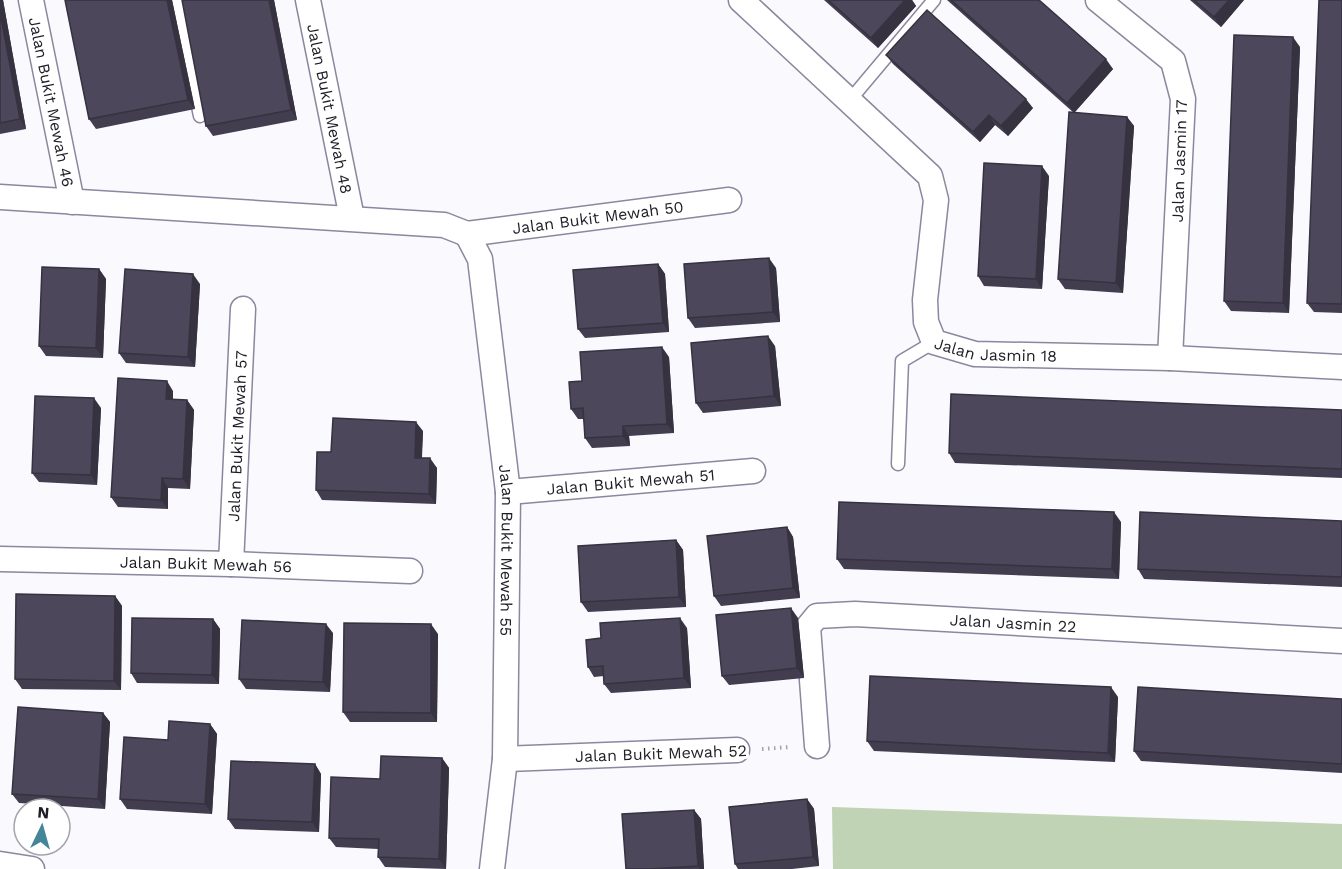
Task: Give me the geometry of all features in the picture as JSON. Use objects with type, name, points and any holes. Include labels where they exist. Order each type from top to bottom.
[{"type":"street","name":"Jalan Bukit Mewah 46","points":[[32,0],[72,202]]},
{"type":"street","name":"Jalan Bukit Mewah 48","points":[[308,0],[351,218]]},
{"type":"street","name":"Jalan Jasmin 18","points":[[741,0],[930,176],[936,200],[925,300],[926,322],[933,342],[975,354],[1170,358],[1342,367]]},
{"type":"street","name":"Jalan Jasmin 17","points":[[1098,0],[1173,61],[1183,99],[1170,358]]},
{"type":"street","points":[[0,197],[444,225],[467,234]]},
{"type":"street","name":"Jalan Bukit Mewah 50","points":[[467,234],[729,200]]},
{"type":"street","name":"Jalan Bukit Mewah 55","points":[[467,234],[480,259],[508,492],[506,759],[492,869]]},
{"type":"street","name":"Jalan Bukit Mewah 57","points":[[231,564],[243,309]]},
{"type":"street","name":"Jalan Bukit Mewah 51","points":[[508,492],[753,471]]},
{"type":"street","name":"Jalan Bukit Mewah 56","points":[[0,559],[410,571]]},
{"type":"street","name":"Jalan Jasmin 22","points":[[817,746],[808,627],[817,616],[855,614],[1342,641]]},
{"type":"street","name":"Jalan Bukit Mewah 52","points":[[506,759],[737,750]]},
{"type":"street","points":[[0,864],[32,869]]},
{"type":"lane","points":[[176,0],[200,116]]},
{"type":"lane","points":[[850,100],[934,0]]},
{"type":"lane","points":[[898,464],[902,361],[933,342]]},
{"type":"path","name":"Jalan Bukit Mewah 52","points":[[737,750],[817,746]]},
{"type":"green space","points":[[832,807],[1342,824],[1342,869],[833,869]]},
{"type":"building","points":[[65,0],[167,0],[188,100],[89,119]]},
{"type":"building","points":[[182,0],[269,0],[291,110],[206,126]]},
{"type":"building","points":[[828,0],[905,0],[871,38]]},
{"type":"building","points":[[951,0],[1039,0],[1106,59],[1067,103]]},
{"type":"building","points":[[1194,0],[1229,0],[1214,17]]},
{"type":"building","points":[[1319,0],[1342,0],[1342,304],[1307,303]]},
{"type":"building","points":[[927,10],[1026,99],[1001,126],[989,115],[973,132],[886,55]]},
{"type":"building","points":[[0,12],[20,119],[0,123]]},
{"type":"building","points":[[1234,35],[1293,37],[1283,303],[1224,301]]},
{"type":"building","points":[[1069,112],[1127,117],[1116,283],[1058,279]]},
{"type":"building","points":[[984,163],[1042,166],[1036,279],[978,276]]},
{"type":"building","points":[[769,258],[773,312],[688,318],[684,264]]},
{"type":"building","points":[[658,264],[663,323],[578,329],[573,270]]},
{"type":"building","points":[[42,267],[99,269],[96,348],[39,346]]},
{"type":"building","points":[[125,269],[193,274],[188,357],[119,353]]},
{"type":"building","points":[[768,336],[774,396],[696,403],[691,343]]},
{"type":"building","points":[[662,347],[667,424],[623,426],[623,436],[585,438],[583,408],[571,409],[569,382],[582,381],[580,352]]},
{"type":"building","points":[[118,378],[167,381],[166,399],[187,400],[183,479],[162,478],[161,500],[111,497]]},
{"type":"building","points":[[951,394],[1342,410],[1342,469],[949,453]]},
{"type":"building","points":[[35,396],[94,398],[91,475],[32,473]]},
{"type":"building","points":[[333,418],[416,422],[415,458],[430,458],[429,494],[316,490],[317,452],[331,452]]},
{"type":"building","points":[[839,502],[1114,512],[1112,569],[837,559]]},
{"type":"building","points":[[1140,512],[1342,521],[1342,577],[1138,569]]},
{"type":"building","points":[[787,527],[793,588],[714,596],[707,536]]},
{"type":"building","points":[[676,540],[679,597],[581,602],[578,546]]},
{"type":"building","points":[[16,594],[115,596],[114,681],[15,679]]},
{"type":"building","points":[[791,608],[797,668],[722,676],[716,615]]},
{"type":"building","points":[[132,618],[213,619],[212,675],[131,673]]},
{"type":"building","points":[[680,618],[684,678],[604,684],[603,666],[588,667],[586,640],[601,638],[600,623]]},
{"type":"building","points":[[242,620],[326,624],[323,682],[239,679]]},
{"type":"building","points":[[344,623],[431,624],[431,713],[343,712]]},
{"type":"building","points":[[870,676],[1111,687],[1108,753],[867,741]]},
{"type":"building","points":[[1138,687],[1342,699],[1342,764],[1134,751]]},
{"type":"building","points":[[18,707],[103,713],[98,799],[12,794]]},
{"type":"building","points":[[169,721],[210,724],[205,804],[120,799],[124,737],[168,740]]},
{"type":"building","points":[[381,756],[442,758],[439,859],[378,857],[379,839],[329,838],[331,777],[380,779]]},
{"type":"building","points":[[231,761],[315,764],[312,822],[228,819]]},
{"type":"building","points":[[807,799],[813,857],[735,864],[729,807]]},
{"type":"building","points":[[694,810],[698,866],[626,869],[622,814]]}]
